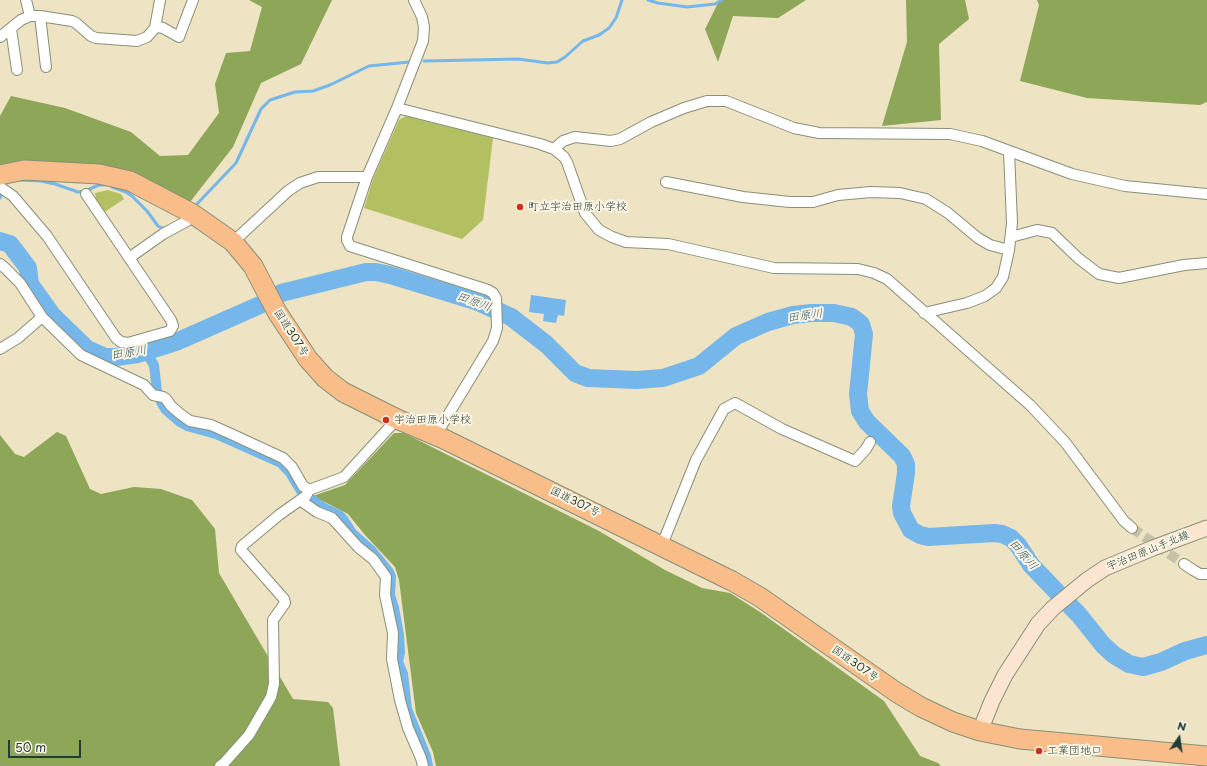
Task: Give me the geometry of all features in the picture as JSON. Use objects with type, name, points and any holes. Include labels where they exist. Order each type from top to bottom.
[{"type":"highway","name":"国道307号","points":[[0,175],[24,170],[99,174],[130,181],[193,214],[233,242],[253,266],[277,312],[316,369],[343,392],[397,419],[436,435],[732,580],[760,597],[871,675],[921,707],[953,722],[980,731],[1020,739],[1187,760],[1207,756]]},
{"type":"street","points":[[26,0],[35,16],[46,67]]},
{"type":"street","points":[[0,37],[11,29],[35,16],[72,21],[91,36],[96,38],[137,41],[147,37],[155,28],[160,0]]},
{"type":"street","points":[[155,28],[163,28],[179,37],[192,0]]},
{"type":"street","points":[[414,0],[422,17],[424,28],[423,41],[397,108],[367,177],[347,240],[350,246],[488,290],[494,295],[497,303],[495,336],[490,347],[436,435]]},
{"type":"street","points":[[11,29],[18,70]]},
{"type":"street","points":[[554,149],[563,142],[576,137],[611,141],[620,139],[651,122],[684,108],[707,101],[726,101],[794,128],[819,133],[950,134],[982,141],[1072,174],[1125,186],[1207,194]]},
{"type":"street","points":[[397,108],[540,144],[554,149],[564,157],[567,162],[585,213],[599,230],[626,242],[668,244],[774,268],[858,269],[874,273],[887,279],[1030,405],[1065,442],[1124,521],[1132,528]]},
{"type":"street","points":[[924,312],[967,303],[985,296],[996,288],[1003,277],[1009,250],[1012,223],[1009,151]]},
{"type":"street","points":[[233,242],[288,191],[300,183],[318,177],[367,177]]},
{"type":"street","points":[[666,182],[742,197],[790,202],[813,202],[838,195],[871,192],[900,193],[926,199],[948,213],[978,238],[990,245],[1009,250]]},
{"type":"street","points":[[4,190],[13,196],[47,236],[116,338],[121,342],[128,343],[170,331],[173,326],[171,320],[86,194]]},
{"type":"street","points":[[129,258],[163,234],[187,221],[193,214]]},
{"type":"street","points":[[1011,237],[1038,230],[1052,233],[1078,258],[1099,274],[1119,278],[1184,265],[1207,263]]},
{"type":"street","points":[[0,264],[6,268],[20,283],[42,317],[81,355],[144,385],[153,395],[163,397],[179,413],[190,421],[211,426],[229,433],[283,458],[288,462],[303,486],[308,490]]},
{"type":"street","points":[[0,349],[18,338],[42,317]]},
{"type":"street","points":[[662,545],[696,460],[724,409],[735,403],[782,429],[855,461],[870,442]]},
{"type":"street","points":[[308,490],[344,477],[397,419]]},
{"type":"street","points":[[220,766],[249,735],[271,697],[274,684],[272,620],[285,603],[284,599],[241,550],[242,546],[279,515],[306,496],[308,490]]},
{"type":"street","points":[[300,500],[317,512],[332,518],[358,547],[373,559],[386,577],[385,595],[392,633],[392,659],[400,700],[408,728],[421,758],[422,766]]},
{"type":"street","name":"宇治田原山手北線","points":[[980,731],[992,701],[1005,675],[1038,624],[1053,608],[1074,590],[1105,568],[1207,528]]},
{"type":"street","points":[[1184,564],[1200,574],[1207,574]]},
{"type":"green space","points":[[249,0],[332,0],[301,64],[261,83],[233,147],[190,202],[111,169],[0,168],[0,116],[11,96],[65,108],[131,132],[160,156],[188,155],[219,113],[215,84],[226,53],[250,51],[262,7]]},
{"type":"green space","points":[[723,0],[806,0],[778,18],[733,16],[718,62],[705,29],[718,3]]},
{"type":"green space","points":[[906,0],[965,0],[969,19],[939,44],[941,120],[882,126],[907,42]]},
{"type":"green space","points":[[1037,0],[1207,0],[1207,102],[1200,105],[1087,98],[1020,81],[1039,5]]},
{"type":"green space","points":[[406,116],[493,138],[483,220],[462,239],[364,208],[373,179],[399,120]]},
{"type":"green space","points":[[108,190],[121,194],[124,199],[103,213],[96,199],[95,193]]},
{"type":"green space","points":[[57,432],[66,436],[90,489],[101,494],[134,487],[161,489],[192,500],[215,529],[219,573],[293,699],[328,702],[333,708],[340,766],[0,766],[0,435],[15,454],[24,457]]},
{"type":"green space","points":[[394,433],[404,433],[599,531],[665,570],[702,588],[730,593],[760,612],[884,701],[920,756],[938,763],[941,766],[436,766],[433,752],[416,713],[399,580],[395,567],[365,535],[348,514],[313,496],[345,485]]},
{"type":"water","points":[[531,295],[566,300],[564,316],[558,315],[556,323],[543,321],[544,314],[529,312]]},
{"type":"waterway","points":[[424,61],[518,59],[548,63],[557,62],[583,41],[599,35],[609,28],[616,18],[622,0]]},
{"type":"waterway","points":[[648,0],[687,7],[715,4],[722,0]]},
{"type":"waterway","points":[[196,205],[236,163],[261,109],[270,100],[295,92],[313,91],[330,85],[369,66],[409,62]]},
{"type":"waterway","points":[[18,180],[41,181],[78,192],[85,191],[99,185],[105,185]]},
{"type":"waterway","points":[[112,187],[132,196],[147,211],[158,226],[166,228]]},
{"type":"waterway","points":[[0,198],[2,191]]},
{"type":"waterway","name":"田原川","points":[[0,241],[10,244],[28,268],[30,284],[52,315],[87,349],[105,357],[138,354],[176,342],[260,305]]},
{"type":"waterway","name":"田原川","points":[[281,293],[366,272],[376,272],[390,275],[478,302],[511,317],[546,344],[575,373],[588,378],[637,380],[663,378],[699,366],[736,336],[768,322],[793,315],[811,313],[834,313],[852,317],[861,324],[864,334],[858,394],[860,411],[867,422],[902,456],[906,464],[901,506],[902,513],[911,530],[928,537],[994,533],[1002,534],[1011,538],[1018,545],[1031,565],[1079,615],[1103,645],[1114,655],[1129,664],[1143,667],[1161,662],[1185,651],[1207,645]]},
{"type":"waterway","points":[[145,351],[154,365],[157,391]]},
{"type":"waterway","points":[[161,402],[166,410],[187,426],[216,434],[281,463],[290,473],[301,491]]},
{"type":"waterway","points":[[311,499],[324,508],[339,515],[352,533],[371,550],[389,572],[391,577],[390,595],[399,635],[400,652],[398,662],[403,674],[407,709],[426,756],[428,766]]},
{"type":"tunnel","points":[[1132,528],[1184,564]]},
{"type":"place","name":"町立宇治田原小学校","points":[[520,207]]},
{"type":"place","name":"宇治田原小学校","points":[[386,420]]},
{"type":"place","name":"工業団地口","points":[[1039,751]]}]
